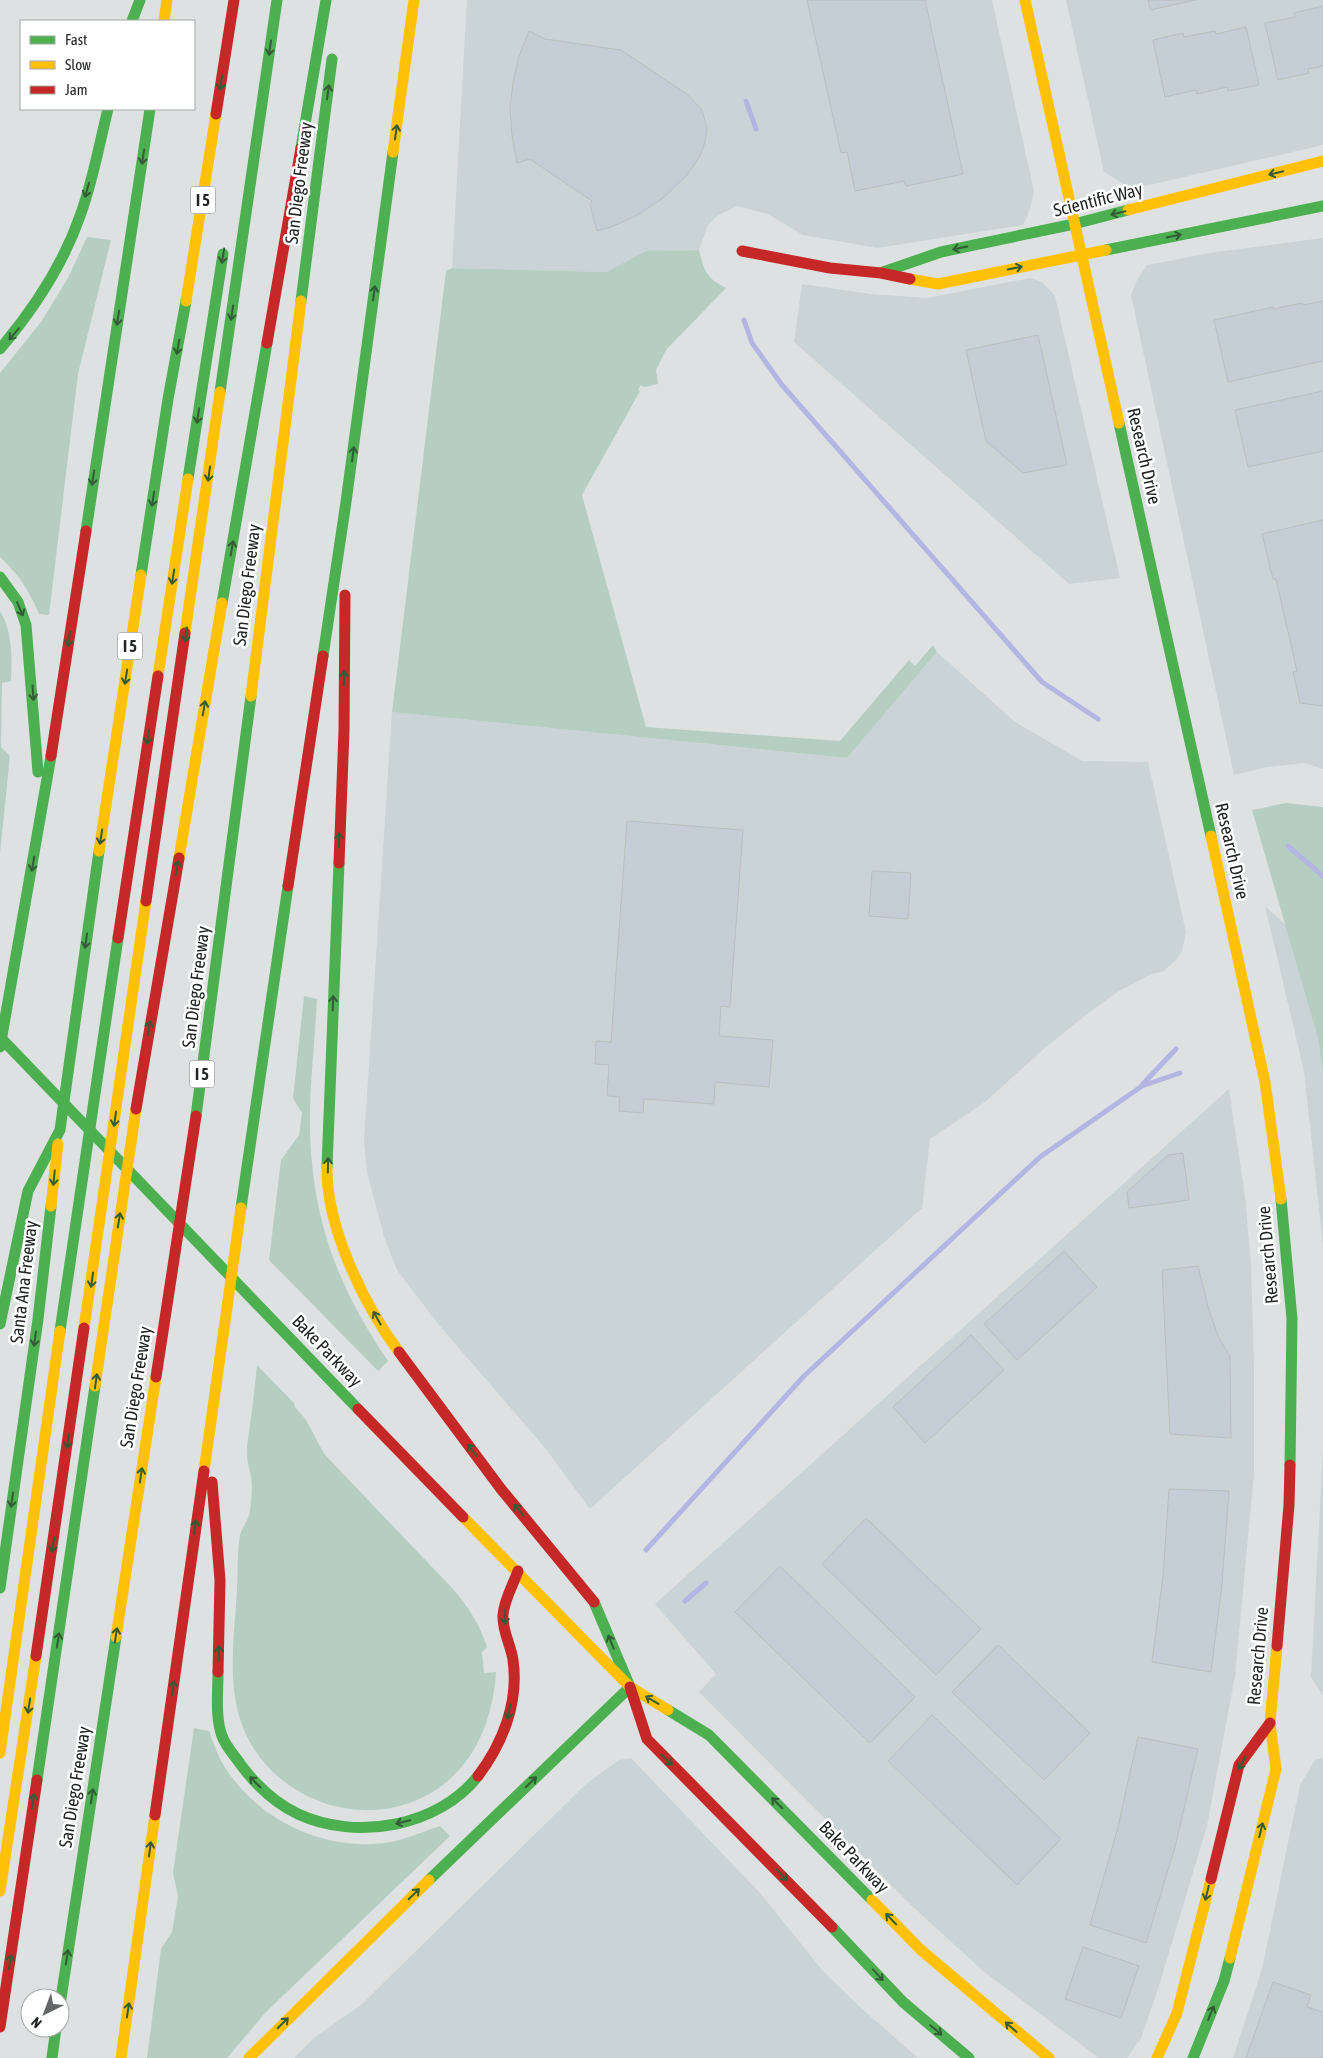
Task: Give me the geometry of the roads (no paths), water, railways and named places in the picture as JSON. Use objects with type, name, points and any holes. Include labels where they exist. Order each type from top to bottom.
[{"type":"main road","points":[[132,20],[140,0]]},
{"type":"main road","points":[[164,20],[167,0]]},
{"type":"main road","name":"I 5","points":[[60,1130],[93,893],[168,399],[199,228],[234,0]]},
{"type":"main road","points":[[0,1891],[60,1497],[277,0]]},
{"type":"main road","points":[[0,2027],[141,1076],[326,0]]},
{"type":"main road","points":[[121,2058],[260,1072],[346,502],[414,0]]},
{"type":"main road","name":"Research Drive","points":[[1025,0],[1263,1072],[1281,1195],[1292,1319],[1289,1505],[1270,1723],[1276,1769],[1224,1981],[1193,2058]]},
{"type":"main road","name":"San Diego Freeway","points":[[63,1988],[206,1048],[334,47]]},
{"type":"main road","points":[[0,349],[20,328],[58,264],[75,230],[88,191],[108,110]]},
{"type":"main road","points":[[0,1047],[42,816],[150,110]]},
{"type":"main road","name":"Scientific Way","points":[[881,273],[941,252],[1074,224],[1323,161]]},
{"type":"main road","name":"Scientific Way","points":[[742,251],[830,268],[881,273],[938,284],[1323,206]]},
{"type":"main road","points":[[0,1753],[68,1272],[224,247]]},
{"type":"main road","points":[[250,2058],[378,1928],[630,1687],[595,1603],[501,1489],[388,1338],[350,1268],[336,1224],[327,1186],[344,732],[346,502]]},
{"type":"main road","points":[[0,577],[18,602],[26,625],[42,816]]},
{"type":"main road","name":"Bake Parkway","points":[[0,1037],[630,1687],[709,1735],[922,1950],[1049,2058]]},
{"type":"main road","points":[[0,1324],[28,1191],[60,1130]]},
{"type":"main road","name":"Santa Ana Freeway","points":[[0,1588],[38,1319],[60,1130]]},
{"type":"main road","points":[[208,1437],[220,1578],[218,1699],[222,1736],[250,1778],[274,1800],[302,1816],[335,1828],[367,1828],[405,1823],[435,1813],[458,1796],[481,1774],[498,1746],[508,1722],[513,1694],[513,1663],[503,1616],[518,1572]]},
{"type":"main road","name":"Bake Parkway","points":[[630,1687],[647,1740],[853,1948],[903,2002],[969,2058]]},
{"type":"main road","name":"Research Drive","points":[[1157,2058],[1177,2012],[1240,1765],[1270,1723]]},
{"type":"main road","points":[[52,2058],[55,2038]]},
{"type":"waterway","points":[[746,101],[756,129]]},
{"type":"waterway","points":[[744,320],[752,343],[782,385],[1042,682],[1098,719]]},
{"type":"waterway","points":[[1288,846],[1323,876]]},
{"type":"waterway","points":[[1142,1085],[1176,1049]]},
{"type":"waterway","points":[[646,1550],[804,1376],[1040,1157],[1142,1086],[1180,1073]]},
{"type":"waterway","points":[[685,1601],[706,1583]]}]
